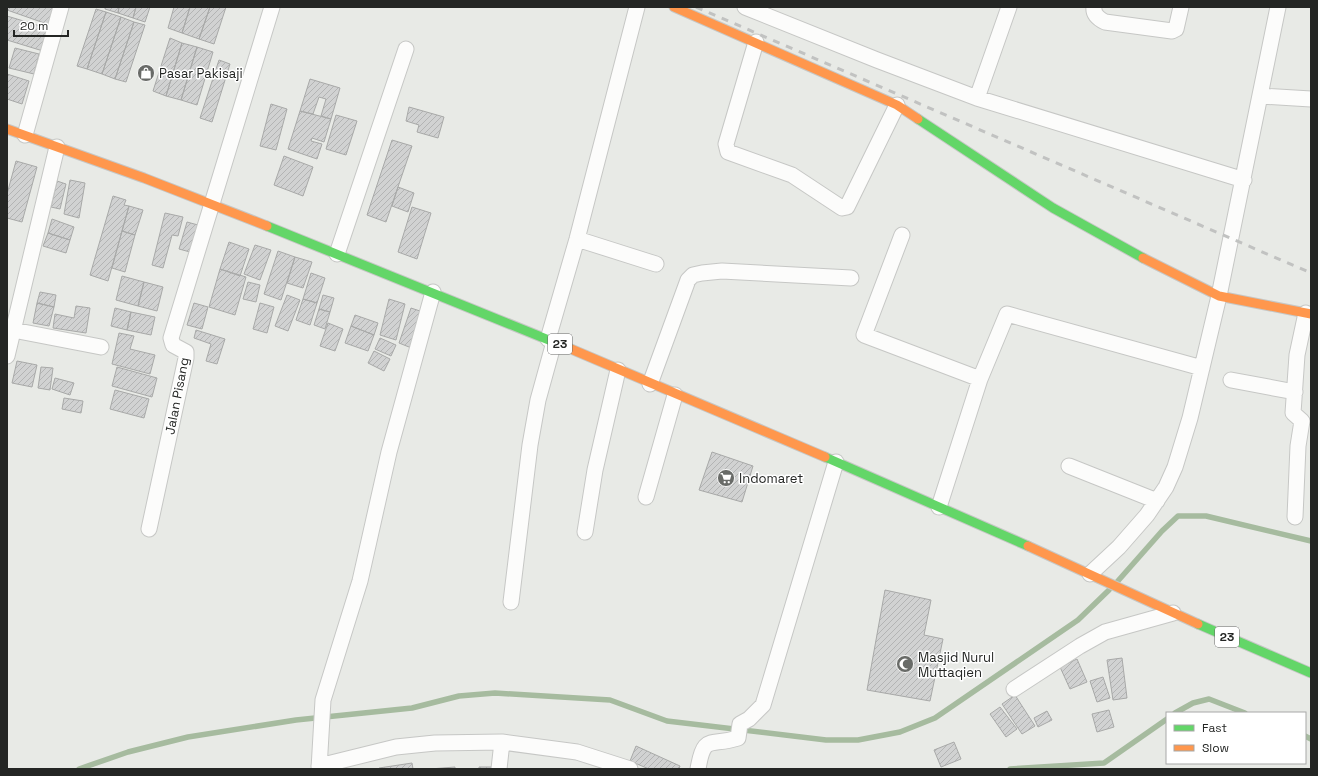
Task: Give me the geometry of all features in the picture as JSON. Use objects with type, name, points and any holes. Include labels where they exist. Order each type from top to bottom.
[{"type":"main road","points":[[674,7],[897,105],[1053,208],[1175,275],[1219,296],[1308,314]]},
{"type":"main road","name":"23","points":[[7,129],[177,189],[551,340],[650,384],[939,507],[1090,574],[1104,582],[1173,613],[1311,673]]},
{"type":"street","points":[[25,135],[61,7]]},
{"type":"street","points":[[212,204],[272,7]]},
{"type":"street","points":[[511,602],[530,445],[538,400],[551,340],[637,7]]},
{"type":"street","points":[[745,7],[877,60],[978,98],[1244,180]]},
{"type":"street","points":[[978,98],[1009,7]]},
{"type":"street","points":[[1094,7],[1098,18],[1105,22],[1172,31],[1176,29],[1180,7]]},
{"type":"street","points":[[1090,574],[1119,547],[1147,515],[1166,487],[1175,467],[1190,418],[1219,296],[1244,180],[1278,7]]},
{"type":"street","points":[[756,42],[726,144],[728,152],[792,175],[842,208],[847,207],[897,105]]},
{"type":"street","points":[[337,254],[406,49]]},
{"type":"street","points":[[1260,96],[1311,99]]},
{"type":"street","points":[[7,356],[57,147]]},
{"type":"street","name":"Jalan Pisang","points":[[148,528],[186,358],[186,352],[173,345],[171,338],[212,204]]},
{"type":"street","points":[[902,235],[864,335],[980,379]]},
{"type":"street","points":[[577,239],[656,264]]},
{"type":"street","points":[[650,384],[688,280],[693,275],[722,271],[851,278]]},
{"type":"street","points":[[433,292],[389,452],[360,581],[323,700],[319,766],[396,747],[435,743],[502,742],[577,752],[630,769]]},
{"type":"street","points":[[939,507],[980,379],[1007,314],[1202,368]]},
{"type":"street","points":[[1295,517],[1298,446],[1302,421],[1293,414],[1297,355],[1308,314]]},
{"type":"street","points":[[13,330],[101,347]]},
{"type":"street","points":[[585,532],[595,470],[618,370]]},
{"type":"street","points":[[1231,380],[1295,392]]},
{"type":"street","points":[[646,497],[675,394]]},
{"type":"street","points":[[698,769],[701,751],[705,746],[713,743],[729,741],[763,705],[836,462]]},
{"type":"street","points":[[1069,466],[1157,501]]},
{"type":"street","points":[[1014,689],[1080,646],[1105,632],[1173,613]]},
{"type":"street","points":[[499,769],[502,742]]},
{"type":"building","points":[[7,7],[56,7],[50,25],[7,10]]},
{"type":"building","points":[[105,7],[119,7],[118,13],[105,9]]},
{"type":"building","points":[[119,7],[136,7],[133,18],[118,13]]},
{"type":"building","points":[[136,7],[150,7],[145,22],[133,18]]},
{"type":"building","points":[[174,7],[190,7],[182,33],[168,28]]},
{"type":"building","points":[[190,7],[210,7],[199,39],[182,33]]},
{"type":"building","points":[[210,7],[226,7],[214,44],[199,39]]},
{"type":"building","points":[[96,9],[106,12],[87,69],[77,66]]},
{"type":"building","points":[[106,12],[121,17],[102,74],[87,69]]},
{"type":"building","points":[[7,16],[50,29],[43,51],[7,40]]},
{"type":"building","points":[[121,17],[134,22],[115,79],[102,74]]},
{"type":"building","points":[[134,22],[145,25],[126,82],[115,79]]},
{"type":"building","points":[[170,38],[182,43],[166,96],[153,91]]},
{"type":"building","points":[[182,43],[197,47],[181,100],[166,96]]},
{"type":"building","points":[[197,47],[213,52],[197,105],[181,100]]},
{"type":"building","points":[[15,48],[39,54],[34,74],[9,68]]},
{"type":"building","points":[[219,60],[230,64],[212,122],[200,118]]},
{"type":"building","points":[[7,74],[29,81],[22,104],[7,99]]},
{"type":"building","points":[[310,79],[340,88],[331,119],[321,116],[326,99],[319,97],[313,114],[300,111]]},
{"type":"building","points":[[271,104],[287,109],[276,150],[260,146]]},
{"type":"building","points":[[409,107],[444,117],[438,138],[417,132],[419,125],[406,121]]},
{"type":"building","points":[[300,111],[331,119],[324,142],[312,138],[311,141],[322,144],[317,159],[288,149]]},
{"type":"building","points":[[336,115],[357,121],[346,155],[326,149]]},
{"type":"building","points":[[392,140],[412,146],[386,222],[367,215]]},
{"type":"building","points":[[284,156],[313,167],[303,196],[274,185]]},
{"type":"building","points":[[16,161],[37,167],[22,222],[7,218],[7,194]]},
{"type":"building","points":[[70,180],[85,183],[79,218],[64,214]]},
{"type":"building","points":[[57,181],[66,184],[60,209],[51,207]]},
{"type":"building","points":[[398,187],[414,193],[408,212],[392,206]]},
{"type":"building","points":[[113,196],[126,200],[124,205],[129,206],[108,281],[90,275]]},
{"type":"building","points":[[129,206],[143,210],[135,235],[122,231]]},
{"type":"building","points":[[412,207],[431,213],[417,259],[398,252]]},
{"type":"building","points":[[165,213],[183,217],[178,236],[172,235],[163,268],[152,265]]},
{"type":"building","points":[[52,219],[74,227],[70,240],[48,233]]},
{"type":"building","points":[[187,222],[198,225],[190,252],[179,249]]},
{"type":"building","points":[[122,231],[135,235],[125,272],[112,268]]},
{"type":"building","points":[[48,233],[70,240],[66,253],[43,246]]},
{"type":"building","points":[[229,242],[249,249],[240,276],[220,269]]},
{"type":"building","points":[[255,245],[271,250],[260,280],[244,274]]},
{"type":"building","points":[[278,251],[295,257],[281,300],[264,294]]},
{"type":"building","points":[[295,257],[312,262],[303,288],[287,283]]},
{"type":"building","points":[[220,269],[246,277],[235,315],[209,307]]},
{"type":"building","points":[[311,273],[325,278],[317,303],[303,299]]},
{"type":"building","points":[[122,276],[144,282],[138,306],[116,300]]},
{"type":"building","points":[[144,282],[163,287],[157,311],[138,306]]},
{"type":"building","points":[[248,282],[260,285],[256,302],[243,299]]},
{"type":"building","points":[[40,292],[56,295],[54,307],[37,303]]},
{"type":"building","points":[[287,295],[300,300],[288,331],[275,326]]},
{"type":"building","points":[[323,295],[334,298],[330,312],[319,309]]},
{"type":"building","points":[[303,299],[317,303],[310,325],[296,320]]},
{"type":"building","points":[[389,299],[405,304],[396,340],[380,335]]},
{"type":"building","points":[[37,303],[54,307],[49,326],[33,323]]},
{"type":"building","points":[[194,303],[208,307],[202,329],[187,325]]},
{"type":"building","points":[[260,303],[274,307],[267,333],[253,329]]},
{"type":"building","points":[[76,306],[90,308],[86,333],[53,328],[55,314],[74,318]]},
{"type":"building","points":[[115,308],[131,312],[127,330],[111,326]]},
{"type":"building","points":[[411,308],[426,313],[414,349],[399,343]]},
{"type":"building","points":[[319,309],[330,312],[325,329],[314,325]]},
{"type":"building","points":[[131,312],[155,317],[151,335],[127,330]]},
{"type":"building","points":[[355,315],[378,323],[374,335],[351,326]]},
{"type":"building","points":[[328,323],[343,329],[335,351],[320,346]]},
{"type":"building","points":[[351,326],[374,335],[368,351],[345,343]]},
{"type":"building","points":[[196,330],[225,339],[217,364],[206,361],[211,344],[194,338]]},
{"type":"building","points":[[119,333],[134,336],[130,349],[155,355],[150,374],[112,364]]},
{"type":"building","points":[[380,338],[396,345],[391,356],[375,349]]},
{"type":"building","points":[[374,351],[390,359],[384,371],[368,363]]},
{"type":"building","points":[[17,361],[37,365],[32,387],[12,383]]},
{"type":"building","points":[[41,367],[53,368],[50,390],[38,388]]},
{"type":"building","points":[[117,367],[157,378],[152,397],[112,386]]},
{"type":"building","points":[[55,378],[74,383],[70,395],[52,389]]},
{"type":"building","points":[[115,390],[149,399],[144,418],[110,409]]},
{"type":"building","points":[[64,398],[83,401],[81,413],[62,409]]},
{"type":"building","name":"Indomaret","points":[[712,452],[753,466],[742,502],[699,490]]},
{"type":"building","name":"Masjid Nurul Muttaqien","points":[[885,590],[931,600],[924,635],[943,639],[930,701],[867,690]]},
{"type":"building","points":[[1122,658],[1127,698],[1113,700],[1107,660]]},
{"type":"building","points":[[1077,659],[1087,682],[1070,689],[1060,667]]},
{"type":"building","points":[[1103,677],[1110,698],[1097,702],[1090,681]]},
{"type":"building","points":[[1015,695],[1035,726],[1022,734],[1002,704]]},
{"type":"building","points":[[1000,707],[1017,729],[1006,737],[990,714]]},
{"type":"building","points":[[1109,710],[1114,727],[1097,732],[1092,714]]},
{"type":"building","points":[[1047,711],[1052,720],[1038,727],[1034,718]]},
{"type":"building","points":[[954,742],[961,759],[941,767],[934,750]]},
{"type":"building","points":[[636,746],[680,766],[679,769],[649,769],[630,761]]},
{"type":"building","points":[[412,763],[413,769],[379,769],[379,768]]},
{"type":"building","points":[[455,767],[455,769],[430,769]]},
{"type":"building","points":[[479,767],[492,767],[492,769],[479,769]]},
{"type":"waterway","points":[[1117,582],[1162,531],[1178,516],[1206,516],[1311,541]]},
{"type":"waterway","points":[[79,769],[128,752],[188,737],[296,720],[412,708],[459,696],[495,693],[610,700],[667,721],[826,740],[858,740],[900,732],[935,718],[1078,620],[1109,590]]},
{"type":"waterway","points":[[1177,712],[1193,703],[1209,699],[1242,712]]},
{"type":"waterway","points":[[1010,769],[1104,763],[1166,720]]},
{"type":"waterway","points":[[1306,736],[1311,739]]},
{"type":"railway","points":[[696,7],[1311,273]]},
{"type":"traffic: fast","points":[[918,119],[1053,208],[1143,258]]},
{"type":"traffic: fast","points":[[267,226],[571,349]]},
{"type":"traffic: fast","points":[[825,457],[1028,546]]},
{"type":"traffic: fast","points":[[1198,624],[1311,673]]},
{"type":"traffic: slow","points":[[674,7],[897,105],[918,119]]},
{"type":"traffic: slow","points":[[7,129],[144,178],[267,226]]},
{"type":"traffic: slow","points":[[1143,258],[1219,296],[1311,314]]},
{"type":"traffic: slow","points":[[571,349],[825,457]]},
{"type":"traffic: slow","points":[[1028,546],[1198,624]]},
{"type":"place","name":"Pasar Pakisaji","points":[[146,73]]},
{"type":"place","name":"Indomaret","points":[[726,478]]},
{"type":"place","name":"Masjid Nurul Muttaqien","points":[[905,664]]}]
